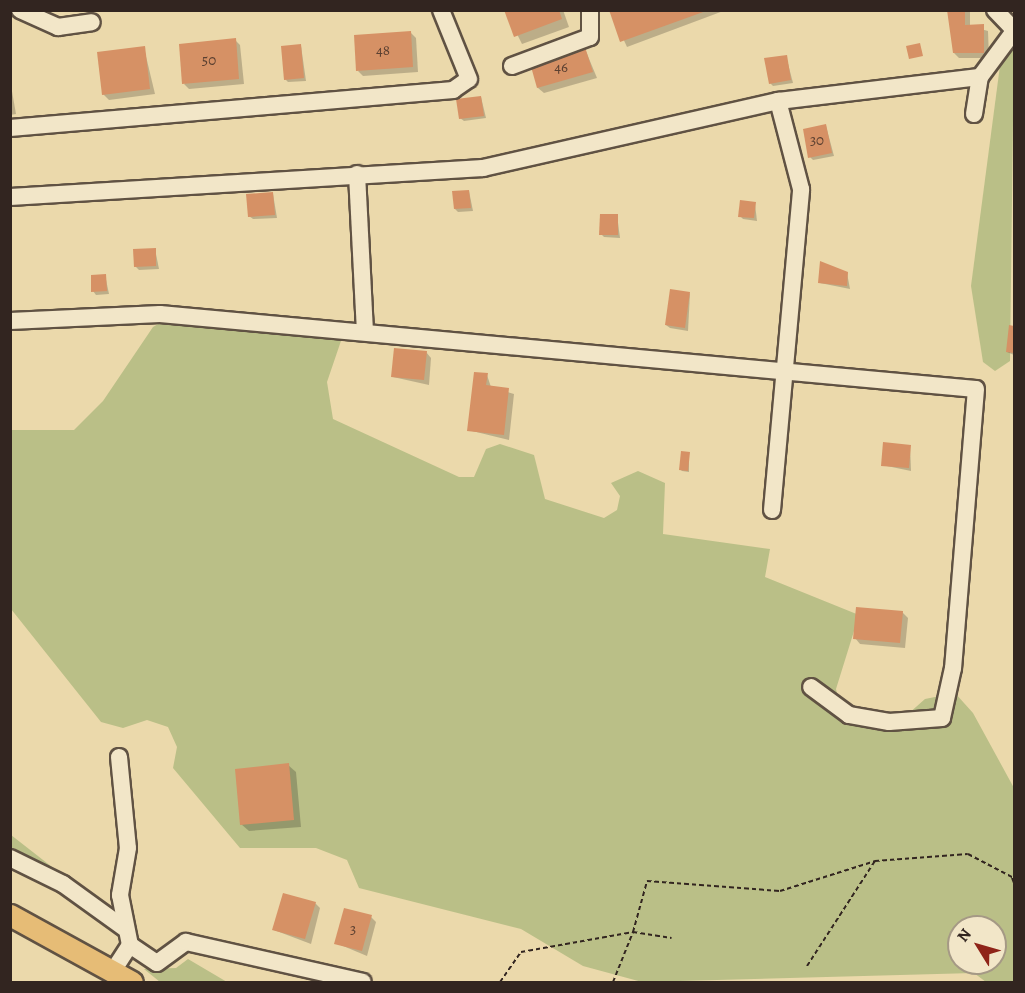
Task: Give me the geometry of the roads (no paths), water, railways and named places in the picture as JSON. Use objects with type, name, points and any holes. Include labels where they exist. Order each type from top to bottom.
[{"type":"main road","points":[[10,915],[132,982]]},
{"type":"lane","points":[[20,10],[58,27],[92,22]]},
{"type":"lane","points":[[10,128],[453,90],[469,79],[441,10]]},
{"type":"lane","points":[[512,66],[590,37],[590,10]]},
{"type":"lane","points":[[974,114],[980,77],[1014,31],[996,10]]},
{"type":"lane","points":[[10,197],[483,168],[778,101],[980,77]]},
{"type":"lane","points":[[772,510],[801,189],[778,101]]},
{"type":"lane","points":[[357,174],[365,330]]},
{"type":"lane","points":[[10,321],[160,314],[365,330],[976,389],[953,668],[942,718],[889,722],[849,716],[811,687]]},
{"type":"lane","points":[[119,758],[128,848],[120,895],[124,928],[130,945],[157,963],[186,942],[363,982]]},
{"type":"lane","points":[[10,858],[63,884],[124,928]]},
{"type":"lane","points":[[113,971],[130,945]]}]
